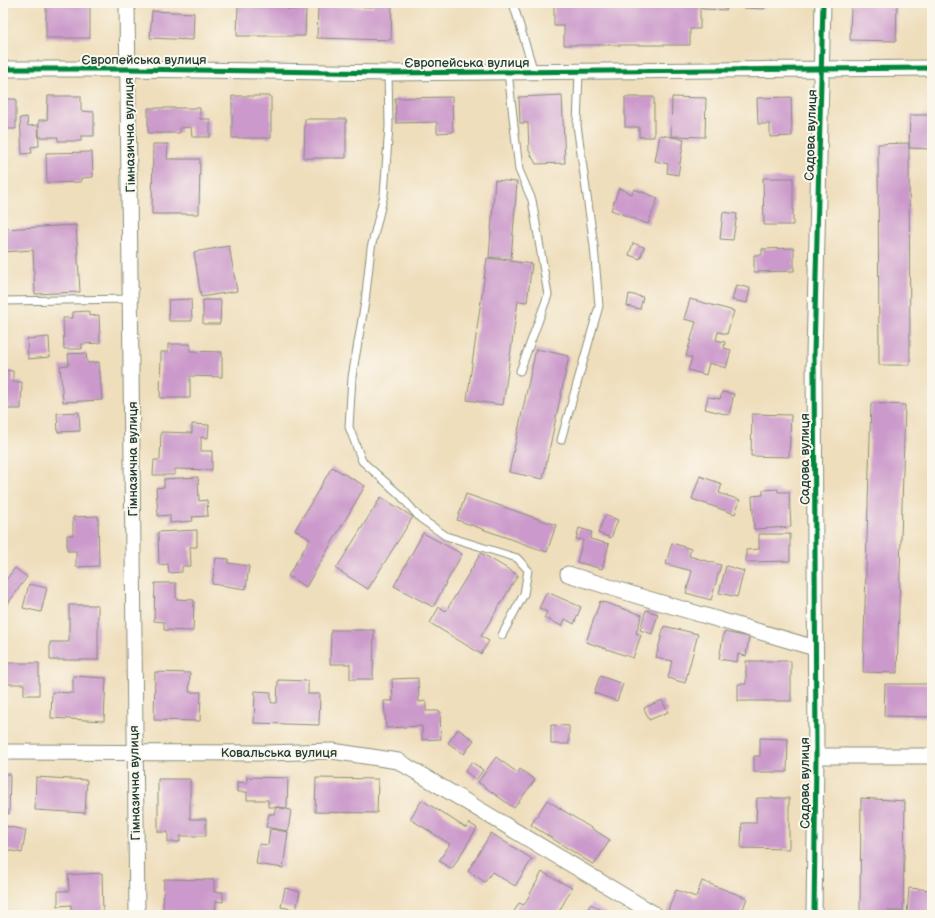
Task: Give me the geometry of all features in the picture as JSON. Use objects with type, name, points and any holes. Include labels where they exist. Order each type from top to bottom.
[{"type":"street","name":"Гімназична вулиця","points":[[127,3],[129,69],[134,751],[137,915]]},
{"type":"street","name":"Садова вулиця","points":[[814,915],[816,756],[814,354],[823,68],[823,3]]},
{"type":"street","name":"Європейська вулиця","points":[[3,69],[129,69],[388,73],[932,68]]},
{"type":"street","points":[[568,574],[815,648]]},
{"type":"street","name":"Ковальська вулиця","points":[[3,752],[332,751],[398,761],[656,915]]},
{"type":"street","points":[[816,756],[932,756]]},
{"type":"lane","points":[[513,3],[534,72]]},
{"type":"lane","points":[[508,72],[519,170],[532,200],[548,295],[520,372]]},
{"type":"lane","points":[[561,440],[599,306],[594,246],[577,125],[579,72]]},
{"type":"lane","points":[[388,73],[390,126],[384,195],[371,248],[365,302],[352,376],[349,427],[362,461],[400,495],[420,518],[446,536],[518,558],[528,570],[524,594],[502,635]]},
{"type":"lane","points":[[3,302],[131,299]]},
{"type":"building","points":[[46,3],[90,3],[90,38],[46,38]]},
{"type":"building","points":[[265,3],[288,3],[287,9],[306,10],[305,36],[237,36],[238,6],[265,7]]},
{"type":"building","points":[[373,3],[392,3],[391,40],[317,38],[318,6],[373,7]]},
{"type":"building","points":[[554,3],[700,3],[700,29],[690,29],[690,45],[564,45],[564,26],[554,26]]},
{"type":"building","points":[[703,3],[727,3],[727,10],[702,9]]},
{"type":"building","points":[[744,3],[765,3],[764,9],[744,8]]},
{"type":"building","points":[[851,3],[897,3],[896,41],[850,40]]},
{"type":"building","points":[[152,11],[194,13],[193,40],[150,38]]},
{"type":"building","points":[[562,95],[565,163],[536,164],[529,151],[528,123],[520,123],[519,97]]},
{"type":"building","points":[[48,96],[81,96],[81,111],[94,112],[94,136],[81,136],[81,141],[58,141],[58,137],[39,137],[39,120],[47,120]]},
{"type":"building","points":[[232,96],[271,96],[271,138],[232,138]]},
{"type":"building","points":[[452,97],[453,132],[437,133],[437,122],[396,123],[395,98]]},
{"type":"building","points":[[625,97],[654,97],[654,137],[639,137],[639,127],[625,127]]},
{"type":"building","points":[[672,97],[706,98],[705,137],[671,136]]},
{"type":"building","points":[[791,97],[792,136],[770,137],[770,124],[758,124],[757,98]]},
{"type":"building","points":[[3,99],[16,99],[16,129],[7,129],[7,134],[3,134]]},
{"type":"building","points":[[148,108],[200,108],[200,119],[210,119],[210,137],[192,137],[191,127],[180,128],[180,133],[148,133]]},
{"type":"building","points":[[910,115],[932,115],[932,149],[909,148]]},
{"type":"building","points":[[27,117],[28,126],[38,125],[39,146],[31,147],[32,153],[22,154],[20,118]]},
{"type":"building","points":[[305,119],[346,119],[346,158],[304,158]]},
{"type":"building","points":[[660,135],[684,139],[678,175],[667,173],[668,164],[655,161]]},
{"type":"building","points":[[909,143],[910,365],[879,365],[878,144]]},
{"type":"building","points":[[153,144],[168,144],[167,159],[200,159],[199,214],[152,214]]},
{"type":"building","points":[[92,152],[93,177],[81,178],[81,182],[47,183],[46,153]]},
{"type":"building","points":[[763,178],[793,178],[793,225],[764,225]]},
{"type":"building","points":[[495,180],[517,182],[511,259],[489,257]]},
{"type":"building","points":[[619,188],[632,194],[634,189],[658,198],[648,224],[611,210]]},
{"type":"building","points":[[723,212],[737,214],[733,240],[720,239]]},
{"type":"building","points":[[76,225],[80,292],[35,294],[33,250],[3,252],[3,229]]},
{"type":"building","points":[[633,243],[644,247],[640,259],[629,255]]},
{"type":"building","points":[[229,246],[237,291],[201,297],[194,252]]},
{"type":"building","points":[[794,248],[794,271],[754,272],[754,255],[762,255],[762,249]]},
{"type":"building","points":[[487,258],[532,264],[527,302],[518,301],[503,405],[467,400]]},
{"type":"building","points":[[736,285],[750,288],[747,303],[732,300]]},
{"type":"building","points":[[629,294],[643,297],[640,309],[627,306]]},
{"type":"building","points":[[191,299],[192,321],[169,321],[168,300]]},
{"type":"building","points":[[690,299],[734,311],[727,334],[718,332],[716,340],[725,342],[724,348],[731,350],[726,368],[709,363],[706,375],[688,370],[692,358],[686,356],[696,322],[684,319]]},
{"type":"building","points":[[203,300],[221,300],[220,324],[203,324]]},
{"type":"building","points":[[89,311],[89,316],[99,315],[100,343],[82,344],[82,349],[64,349],[63,318],[73,318],[73,312]]},
{"type":"building","points":[[49,337],[50,357],[28,359],[27,339]]},
{"type":"building","points":[[168,344],[190,344],[190,351],[222,352],[222,377],[190,376],[190,398],[160,398],[161,352],[168,352]]},
{"type":"building","points":[[536,349],[569,356],[543,479],[509,472]]},
{"type":"building","points":[[86,353],[87,363],[99,362],[102,400],[63,402],[60,366],[69,365],[68,354]]},
{"type":"building","points":[[3,370],[13,371],[13,382],[22,382],[21,409],[8,409],[8,404],[3,404]]},
{"type":"building","points":[[722,392],[734,394],[729,415],[705,409],[708,397],[720,399]]},
{"type":"building","points":[[871,403],[905,405],[897,673],[863,672]]},
{"type":"building","points":[[79,412],[80,431],[58,432],[57,413]]},
{"type":"building","points":[[752,414],[791,415],[789,457],[751,456]]},
{"type":"building","points":[[192,424],[209,425],[208,438],[201,437],[201,451],[212,451],[212,470],[175,469],[175,475],[153,475],[154,460],[160,460],[161,432],[192,433]]},
{"type":"building","points":[[332,467],[365,486],[306,587],[288,576],[310,539],[295,530]]},
{"type":"building","points":[[700,476],[722,484],[719,493],[740,500],[735,514],[692,499]]},
{"type":"building","points":[[198,477],[199,501],[207,500],[208,516],[192,517],[193,521],[170,523],[170,515],[158,516],[156,488],[164,487],[164,479]]},
{"type":"building","points":[[778,489],[778,492],[789,492],[791,527],[754,529],[752,496],[763,495],[763,490]]},
{"type":"building","points":[[466,494],[556,525],[547,552],[457,520]]},
{"type":"building","points":[[381,497],[413,517],[368,589],[336,569]]},
{"type":"building","points":[[605,515],[618,520],[611,538],[598,533]]},
{"type":"building","points":[[98,516],[99,566],[76,567],[76,551],[67,551],[67,535],[73,535],[73,517]]},
{"type":"building","points":[[579,528],[592,532],[590,539],[609,544],[602,569],[577,562],[583,540],[576,539]]},
{"type":"building","points":[[197,530],[197,547],[190,547],[191,566],[182,566],[182,572],[169,573],[168,564],[159,565],[158,532]]},
{"type":"building","points":[[423,533],[462,554],[433,607],[394,586]]},
{"type":"building","points":[[759,534],[790,534],[790,561],[746,562],[746,550],[759,549]]},
{"type":"building","points":[[672,543],[691,549],[689,556],[721,565],[711,600],[686,593],[692,571],[666,564]]},
{"type":"building","points":[[481,553],[518,575],[481,636],[489,641],[481,654],[430,623],[439,607],[446,611]]},
{"type":"building","points":[[216,558],[229,559],[228,563],[249,566],[246,589],[212,584]]},
{"type":"building","points":[[726,566],[744,571],[737,597],[719,593]]},
{"type":"building","points":[[15,568],[27,577],[6,606],[3,604],[3,584]]},
{"type":"building","points":[[155,583],[176,583],[176,599],[194,600],[193,631],[164,630],[164,622],[154,621]]},
{"type":"building","points":[[29,584],[47,588],[41,612],[23,608]]},
{"type":"building","points":[[547,592],[581,607],[574,624],[565,619],[562,626],[544,618],[547,612],[539,608]]},
{"type":"building","points":[[600,601],[642,615],[636,633],[641,635],[633,658],[586,642]]},
{"type":"building","points":[[69,605],[98,605],[98,660],[50,660],[50,642],[69,642]]},
{"type":"building","points":[[646,610],[658,614],[652,634],[640,630]]},
{"type":"building","points":[[664,626],[698,634],[685,683],[668,678],[672,661],[656,657]]},
{"type":"building","points":[[331,630],[374,630],[373,679],[350,679],[350,664],[330,664]]},
{"type":"building","points":[[724,632],[749,637],[746,656],[738,654],[737,662],[719,659]]},
{"type":"building","points":[[746,661],[791,661],[791,701],[738,701],[738,684],[746,684]]},
{"type":"building","points":[[4,663],[39,663],[39,695],[24,695],[24,684],[4,684]]},
{"type":"building","points":[[155,672],[190,673],[189,692],[201,692],[200,721],[154,720]]},
{"type":"building","points":[[73,676],[106,678],[104,721],[51,718],[52,692],[73,693]]},
{"type":"building","points":[[600,676],[623,684],[617,701],[594,693]]},
{"type":"building","points":[[418,678],[419,702],[426,701],[426,711],[440,711],[441,739],[422,740],[422,726],[386,728],[384,701],[393,701],[392,679]]},
{"type":"building","points":[[278,680],[308,681],[308,694],[320,694],[319,725],[254,723],[255,691],[271,692],[271,703],[277,703]]},
{"type":"building","points":[[885,684],[932,684],[932,717],[884,716]]},
{"type":"building","points":[[662,700],[668,712],[649,720],[644,708]]},
{"type":"building","points":[[551,725],[569,726],[569,744],[551,744]]},
{"type":"building","points":[[458,729],[474,740],[464,754],[448,743]]},
{"type":"building","points":[[760,738],[788,739],[787,772],[754,772],[754,756],[760,756]]},
{"type":"building","points":[[496,757],[518,773],[520,769],[535,780],[514,808],[478,782]]},
{"type":"building","points":[[472,762],[483,770],[476,780],[465,771]]},
{"type":"building","points":[[3,774],[10,774],[9,814],[3,814]]},
{"type":"building","points":[[36,777],[87,780],[85,813],[35,810]]},
{"type":"building","points":[[247,777],[288,778],[287,808],[268,807],[268,800],[247,800],[247,792],[237,792],[237,782],[247,783]]},
{"type":"building","points":[[316,778],[378,779],[377,813],[315,812]]},
{"type":"building","points":[[158,779],[190,779],[190,819],[206,819],[206,836],[180,836],[180,842],[168,842],[168,832],[158,832]]},
{"type":"building","points":[[757,798],[789,798],[789,849],[741,848],[742,823],[756,823]]},
{"type":"building","points":[[861,798],[905,801],[903,911],[887,911],[887,915],[866,915],[867,912],[860,911]]},
{"type":"building","points":[[422,800],[466,828],[469,823],[477,828],[452,869],[439,861],[450,844],[410,819]]},
{"type":"building","points":[[547,800],[610,840],[594,865],[531,825]]},
{"type":"building","points":[[276,807],[291,810],[288,831],[266,827],[269,814],[274,814]]},
{"type":"building","points":[[4,826],[26,830],[22,853],[3,849]]},
{"type":"building","points":[[270,829],[288,832],[283,868],[256,864],[259,844],[268,845]]},
{"type":"building","points":[[491,833],[532,859],[515,886],[492,872],[485,882],[468,871]]},
{"type":"building","points":[[542,872],[572,888],[557,915],[512,915],[519,903],[524,905]]},
{"type":"building","points":[[102,873],[103,915],[71,915],[71,905],[58,906],[58,891],[69,891],[68,875]]},
{"type":"building","points":[[164,879],[214,880],[214,892],[223,892],[223,902],[216,901],[215,915],[163,915]]},
{"type":"building","points":[[702,881],[747,898],[741,915],[671,915],[667,913],[676,890],[696,897]]},
{"type":"building","points":[[285,888],[300,892],[296,910],[281,907]]},
{"type":"building","points":[[909,888],[932,890],[932,915],[907,915]]},
{"type":"building","points":[[591,904],[609,915],[584,915]]},
{"type":"cycle path","points":[[814,915],[816,756],[814,354],[823,3]]},
{"type":"cycle path","points":[[3,69],[129,69],[388,73],[932,68]]}]
